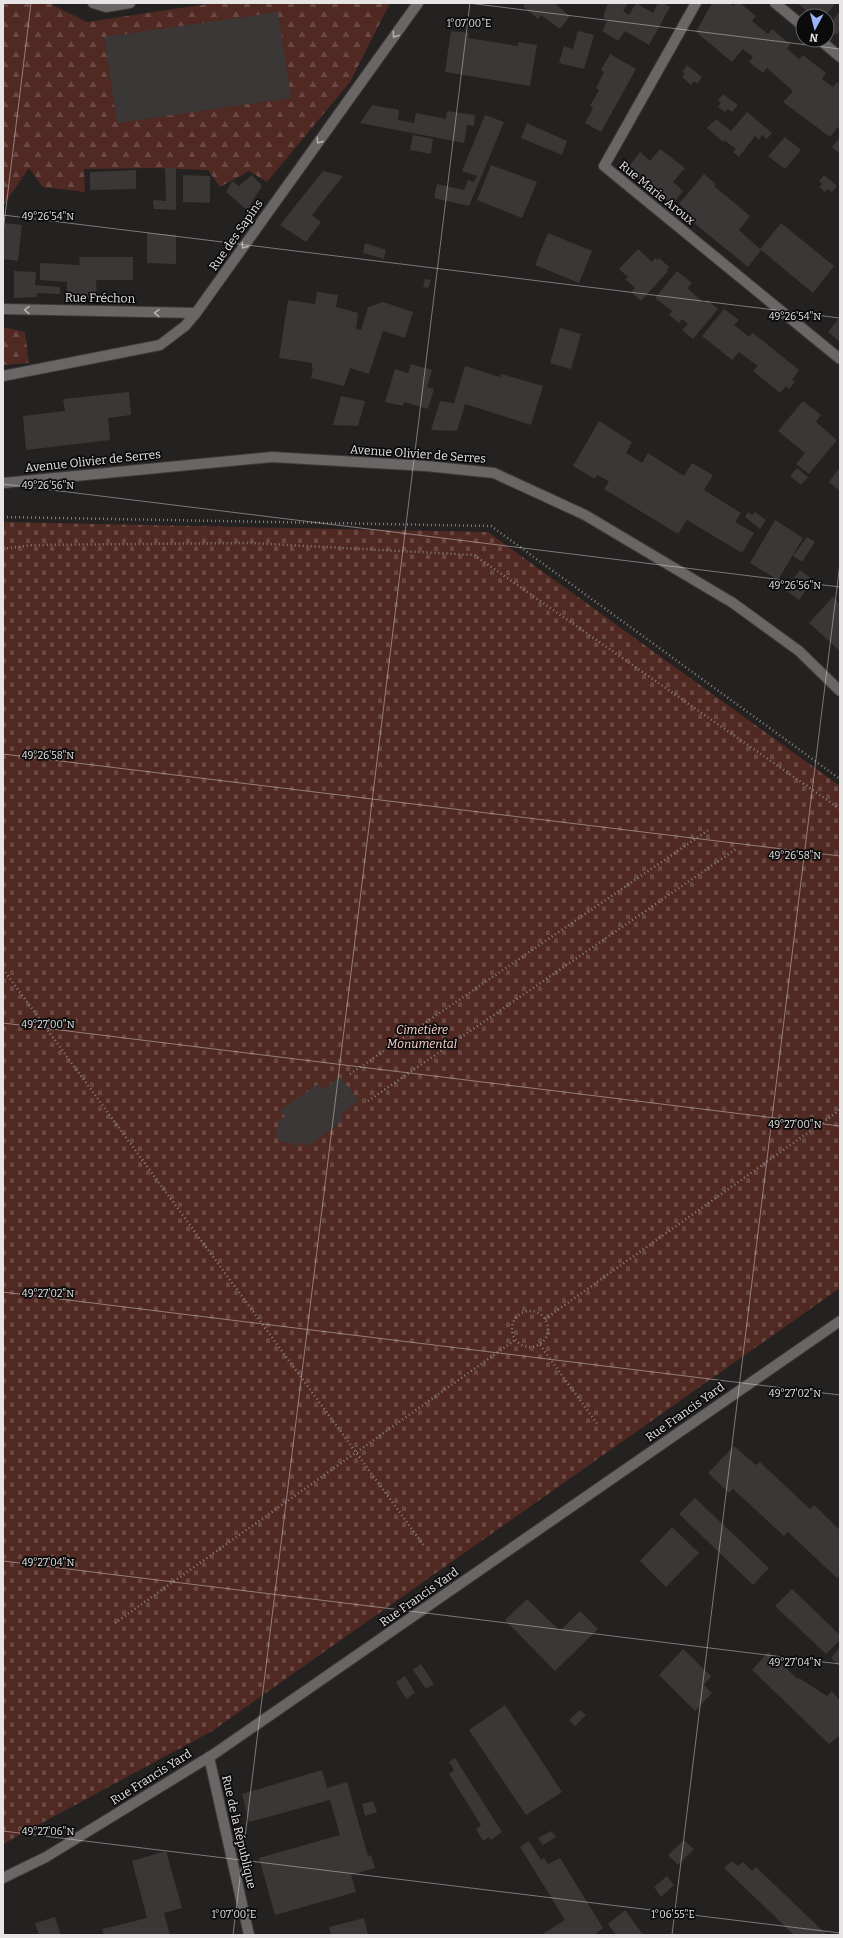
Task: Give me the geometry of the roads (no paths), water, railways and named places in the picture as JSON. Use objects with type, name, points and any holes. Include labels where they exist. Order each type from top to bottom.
[{"type":"street","points":[[93,3],[106,7],[130,3]]},
{"type":"street","name":"Rue des Sapins","points":[[3,376],[160,345],[185,326],[196,313],[418,3]]},
{"type":"street","name":"Rue Marie Aroux","points":[[696,3],[604,166],[840,359]]},
{"type":"street","points":[[775,3],[795,19]]},
{"type":"street","points":[[829,48],[840,57]]},
{"type":"street","name":"Rue Fréchon","points":[[3,309],[196,313]]},
{"type":"street","name":"Avenue Olivier de Serres","points":[[3,483],[272,457],[426,466],[494,474],[584,515],[733,603],[799,651],[840,691]]},
{"type":"street","name":"Rue Francis Yard","points":[[3,1878],[46,1857],[209,1757],[840,1321]]},
{"type":"street","name":"Rue de la République","points":[[209,1757],[248,1935]]},
{"type":"park label","name":"Cimetière Monumental","points":[[422,1037]]}]
